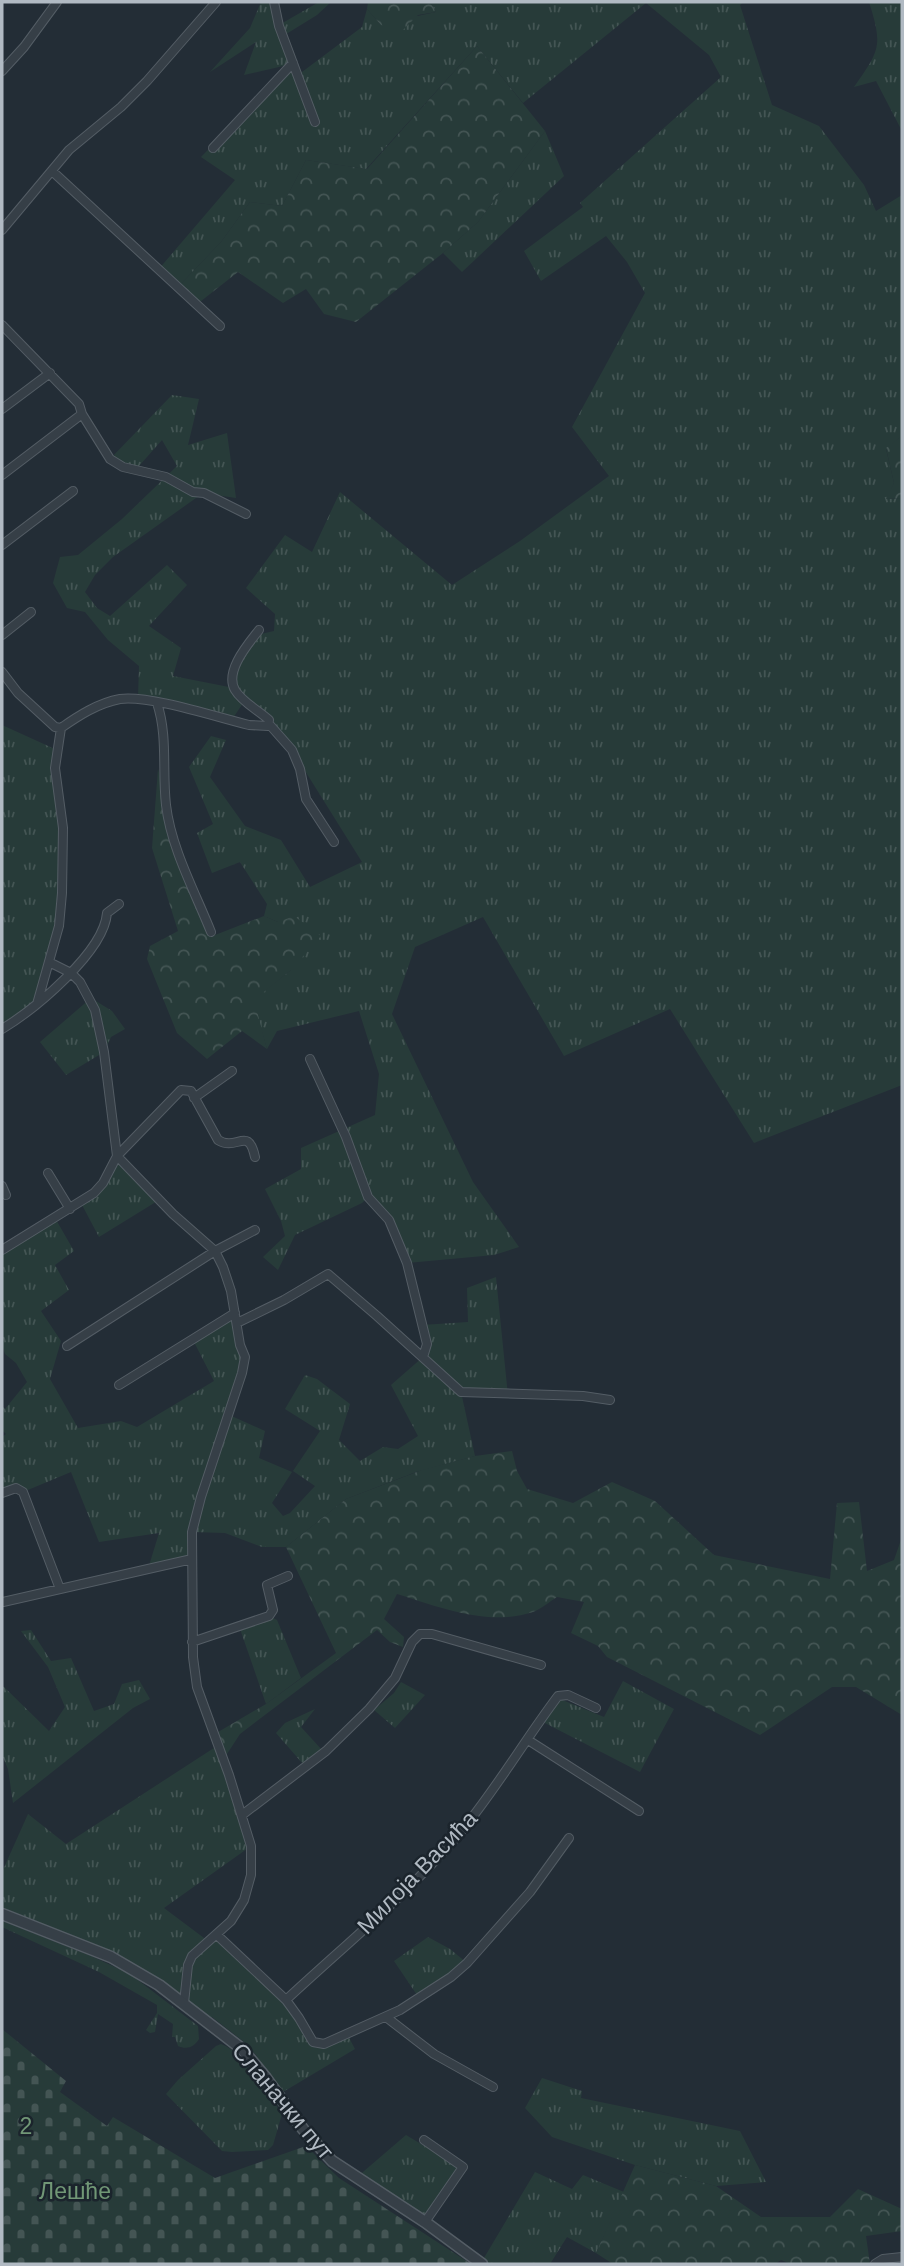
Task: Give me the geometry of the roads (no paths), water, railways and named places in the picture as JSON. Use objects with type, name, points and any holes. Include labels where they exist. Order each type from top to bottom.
[{"type":"street","points":[[2,71],[57,2]]},
{"type":"street","points":[[2,230],[69,150],[121,107],[147,81],[216,2]]},
{"type":"street","points":[[274,2],[279,26],[314,122]]},
{"type":"street","points":[[2,55],[9,63]]},
{"type":"street","points":[[213,148],[293,63]]},
{"type":"street","points":[[52,171],[220,327]]},
{"type":"street","points":[[2,325],[79,404],[82,414],[110,459],[123,467],[166,477],[193,492],[204,493],[246,513]]},
{"type":"street","points":[[2,409],[50,373]]},
{"type":"street","points":[[2,475],[82,414]]},
{"type":"street","points":[[2,545],[74,491]]},
{"type":"street","points":[[2,635],[31,612]]},
{"type":"street","points":[[259,629],[244,650],[232,679],[234,689],[269,720],[269,724],[292,750],[300,769],[306,799],[334,842]]},
{"type":"street","points":[[2,672],[18,693],[55,727],[61,728],[78,716],[108,702],[138,698],[249,725],[262,727],[269,724]]},
{"type":"street","points":[[157,702],[163,721],[166,807],[172,832],[211,932]]},
{"type":"street","points":[[37,1004],[59,926],[62,893],[63,828],[55,768],[61,728]]},
{"type":"street","points":[[2,1029],[37,1004],[71,974],[104,930],[107,913],[119,904]]},
{"type":"street","points":[[49,962],[71,974],[86,988],[95,1010],[104,1052],[117,1156],[173,1214],[215,1251],[223,1267],[244,1357],[242,1373],[192,1532],[192,1642],[197,1688],[242,1815],[252,1854],[249,1883],[239,1909],[217,1935],[197,1950],[188,1965],[184,2003]]},
{"type":"street","points":[[310,1059],[346,1137],[368,1197],[389,1220],[407,1263],[427,1344],[423,1357]]},
{"type":"street","points":[[194,1098],[232,1071]]},
{"type":"street","points":[[2,1250],[94,1193],[103,1183],[117,1156],[177,1092],[188,1089],[218,1140],[229,1144],[249,1141],[253,1145],[255,1157]]},
{"type":"street","points":[[48,1173],[70,1209]]},
{"type":"street","points":[[66,1346],[215,1251],[255,1230]]},
{"type":"street","points":[[237,1323],[328,1275],[461,1392],[583,1396],[610,1400]]},
{"type":"street","points":[[119,1385],[235,1313]]},
{"type":"street","points":[[2,1493],[16,1488],[23,1492],[60,1589]]},
{"type":"street","points":[[3,1602],[192,1559]]},
{"type":"street","points":[[192,1642],[269,1616],[273,1610],[267,1585],[288,1576]]},
{"type":"street","points":[[242,1815],[326,1751],[369,1709],[395,1678],[412,1642],[420,1634],[432,1634],[541,1665]]},
{"type":"street","name":"Милоја Васића","points":[[286,2000],[398,1898],[445,1849],[473,1817],[561,1695],[568,1695],[596,1708]]},
{"type":"street","points":[[528,1740],[639,1811]]},
{"type":"street","points":[[217,1935],[286,2000],[310,2039],[320,2045],[413,2003],[467,1963],[530,1892],[569,1838]]},
{"type":"street","name":"Сланачки пут","points":[[2,1914],[111,1957],[145,1975],[184,2003],[228,2037],[253,2061],[303,2129],[332,2161],[425,2222],[482,2264]]},
{"type":"street","points":[[386,2017],[434,2054],[494,2087]]},
{"type":"street","points":[[424,2140],[463,2167],[425,2222]]},
{"type":"street","points":[[875,2264],[883,2259],[902,2257]]},
{"type":"park label","name":"2","points":[[26,2126]]},
{"type":"park label","name":"Лешће","points":[[75,2191]]}]
